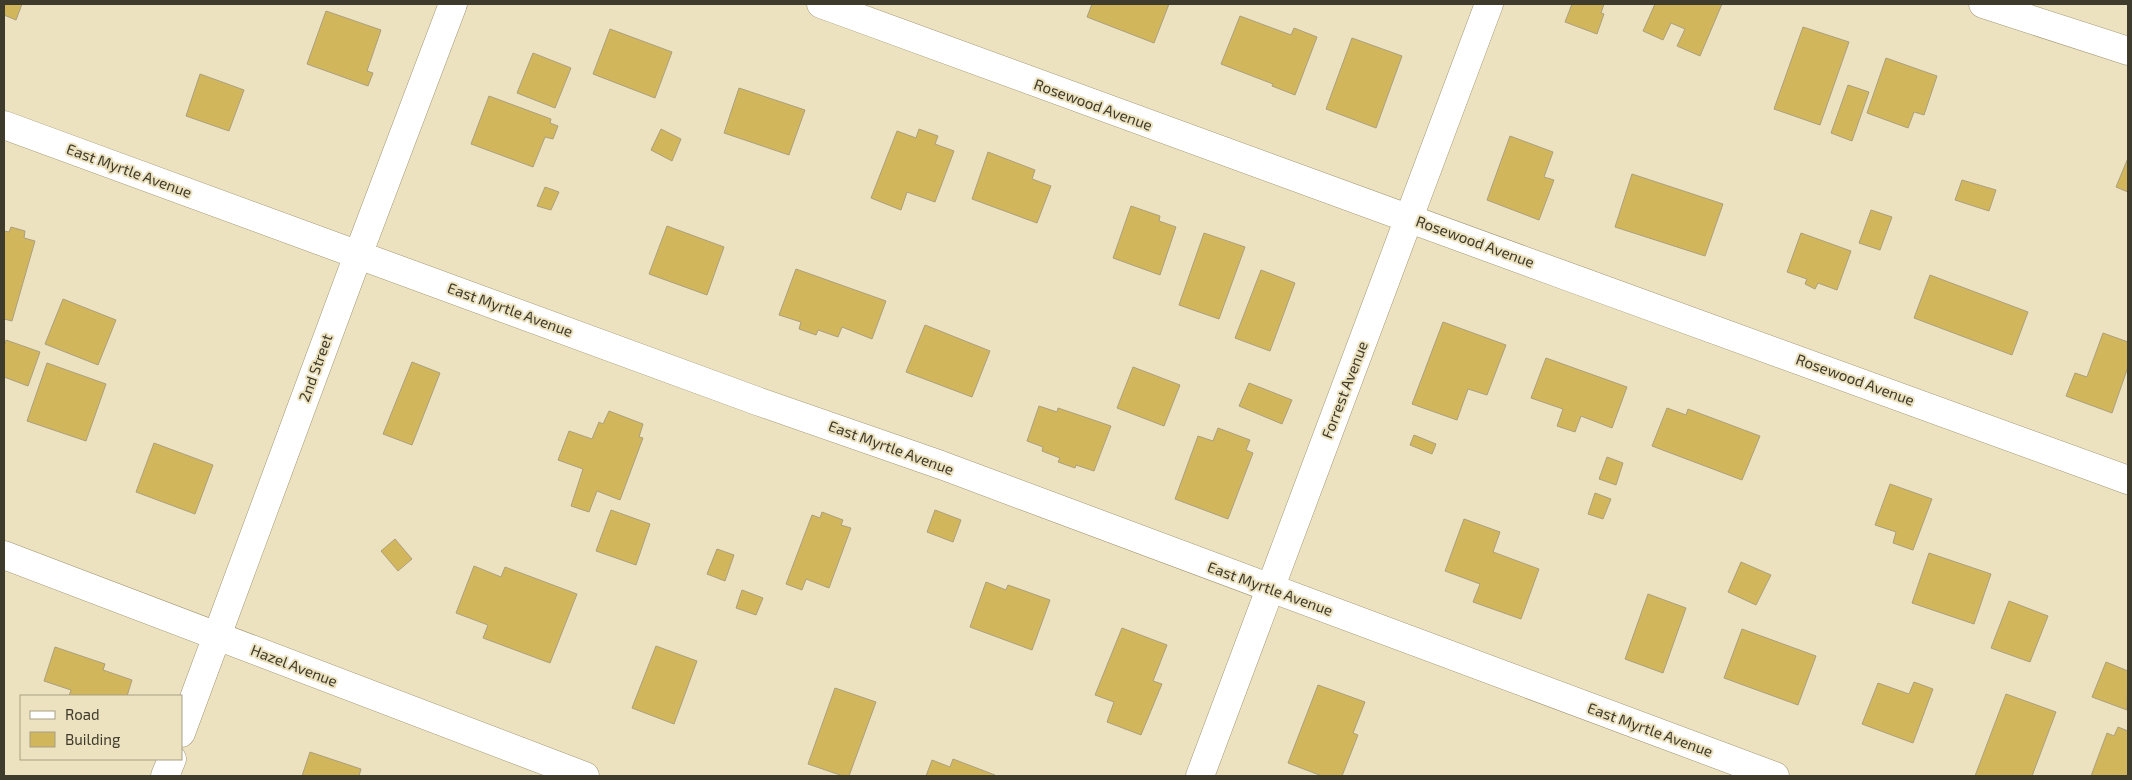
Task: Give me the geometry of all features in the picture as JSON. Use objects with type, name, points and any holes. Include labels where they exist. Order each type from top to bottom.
[{"type":"street","name":"2nd Street","points":[[182,730],[358,254],[453,4]]},
{"type":"street","name":"Rosewood Avenue","points":[[821,4],[1107,111],[1409,218],[2128,480]]},
{"type":"street","name":"Forrest Avenue","points":[[1200,776],[1489,4]]},
{"type":"street","points":[[1983,4],[2128,51]]},
{"type":"street","name":"East Myrtle Avenue","points":[[4,125],[748,397],[941,465],[1776,776]]},
{"type":"street","name":"Hazel Avenue","points":[[4,556],[585,776]]},
{"type":"street","points":[[165,776],[172,760]]},
{"type":"building","points":[[4,4],[22,4],[16,20],[4,15]]},
{"type":"building","points":[[1092,4],[1169,4],[1154,43],[1087,17]]},
{"type":"building","points":[[1572,4],[1604,4],[1601,13],[1604,14],[1597,34],[1565,22]]},
{"type":"building","points":[[1655,4],[1722,4],[1700,56],[1677,46],[1685,29],[1671,23],[1663,40],[1643,31]]},
{"type":"building","points":[[326,11],[381,30],[367,71],[373,73],[368,86],[307,64]]},
{"type":"building","points":[[1240,16],[1291,35],[1294,28],[1317,37],[1295,95],[1272,86],[1273,84],[1221,64]]},
{"type":"building","points":[[1803,27],[1849,42],[1820,125],[1774,109]]},
{"type":"building","points":[[610,29],[672,52],[655,98],[593,74]]},
{"type":"building","points":[[1352,38],[1402,56],[1376,128],[1326,109]]},
{"type":"building","points":[[533,53],[571,68],[555,108],[517,93]]},
{"type":"building","points":[[1886,58],[1937,76],[1924,115],[1914,112],[1908,128],[1867,113]]},
{"type":"building","points":[[200,74],[244,90],[229,131],[186,116]]},
{"type":"building","points":[[1848,85],[1869,92],[1852,141],[1831,133]]},
{"type":"building","points":[[739,88],[805,110],[789,155],[724,133]]},
{"type":"building","points":[[489,96],[551,119],[550,123],[558,126],[553,139],[545,137],[533,167],[471,144]]},
{"type":"building","points":[[661,129],[681,139],[672,161],[651,150]]},
{"type":"building","points":[[919,129],[938,136],[935,144],[954,151],[935,202],[907,192],[901,210],[871,198],[897,131],[916,138]]},
{"type":"building","points":[[1510,136],[1553,152],[1544,177],[1554,180],[1539,220],[1487,200]]},
{"type":"building","points":[[988,152],[1035,170],[1032,179],[1051,186],[1037,223],[972,199]]},
{"type":"building","points":[[2128,158],[2128,192],[2116,187]]},
{"type":"building","points":[[1632,174],[1723,204],[1705,256],[1615,227]]},
{"type":"building","points":[[1962,180],[1996,190],[1989,211],[1955,200]]},
{"type":"building","points":[[545,187],[559,192],[551,210],[537,206]]},
{"type":"building","points":[[1131,206],[1160,216],[1159,221],[1176,227],[1160,275],[1113,258]]},
{"type":"building","points":[[1871,210],[1892,217],[1880,250],[1859,243]]},
{"type":"building","points":[[667,226],[724,247],[707,295],[649,274]]},
{"type":"building","points":[[11,227],[25,231],[24,238],[35,241],[12,321],[4,319],[4,231],[9,232]]},
{"type":"building","points":[[1204,233],[1245,247],[1219,319],[1179,305]]},
{"type":"building","points":[[1801,233],[1851,251],[1837,290],[1818,283],[1815,289],[1805,284],[1807,279],[1787,272]]},
{"type":"building","points":[[796,269],[886,301],[872,339],[842,327],[838,337],[818,330],[816,335],[799,329],[801,322],[779,315]]},
{"type":"building","points":[[1261,270],[1295,283],[1270,351],[1235,338]]},
{"type":"building","points":[[1930,275],[2028,312],[2012,355],[1914,318]]},
{"type":"building","points":[[63,299],[116,320],[98,365],[45,344]]},
{"type":"building","points":[[1443,322],[1506,345],[1487,395],[1468,389],[1457,420],[1412,404]]},
{"type":"building","points":[[925,325],[990,351],[972,397],[906,372]]},
{"type":"building","points":[[2103,333],[2128,342],[2128,367],[2112,413],[2066,396],[2075,373],[2087,377]]},
{"type":"building","points":[[6,340],[40,352],[28,386],[4,377],[4,347]]},
{"type":"building","points":[[1546,358],[1627,387],[1612,428],[1581,416],[1575,432],[1557,426],[1563,409],[1531,398]]},
{"type":"building","points":[[412,362],[440,373],[412,445],[383,434]]},
{"type":"building","points":[[47,363],[106,384],[86,441],[27,421]]},
{"type":"building","points":[[1133,367],[1180,385],[1164,426],[1117,408]]},
{"type":"building","points":[[1249,383],[1292,400],[1282,424],[1239,406]]},
{"type":"building","points":[[1039,406],[1057,412],[1058,408],[1111,426],[1094,471],[1076,465],[1075,468],[1058,462],[1060,458],[1042,451],[1043,447],[1027,441]]},
{"type":"building","points":[[1667,408],[1686,415],[1688,409],[1760,436],[1742,480],[1652,446]]},
{"type":"building","points":[[609,411],[643,424],[639,437],[643,438],[620,500],[597,491],[589,512],[571,506],[583,469],[558,460],[569,431],[592,439],[599,422],[603,424]]},
{"type":"building","points":[[1218,428],[1250,440],[1246,450],[1253,453],[1228,519],[1175,499],[1198,436],[1213,441]]},
{"type":"building","points":[[1414,435],[1436,444],[1432,454],[1410,445]]},
{"type":"building","points":[[154,443],[213,465],[195,514],[136,492]]},
{"type":"building","points":[[1607,457],[1623,463],[1616,485],[1599,479]]},
{"type":"building","points":[[1890,484],[1932,499],[1913,550],[1893,543],[1896,532],[1875,525]]},
{"type":"building","points":[[1595,493],[1611,499],[1603,519],[1588,514]]},
{"type":"building","points":[[611,510],[650,524],[636,565],[596,551]]},
{"type":"building","points":[[935,510],[961,520],[953,542],[927,532]]},
{"type":"building","points":[[822,512],[843,520],[841,525],[851,528],[829,588],[806,579],[802,590],[786,584],[812,515],[820,518]]},
{"type":"building","points":[[1464,519],[1500,532],[1493,552],[1539,569],[1521,619],[1473,602],[1480,584],[1445,571]]},
{"type":"building","points":[[395,539],[412,559],[398,571],[381,551]]},
{"type":"building","points":[[717,549],[734,555],[725,581],[707,574]]},
{"type":"building","points":[[1929,553],[1991,574],[1974,624],[1912,603]]},
{"type":"building","points":[[1741,562],[1771,575],[1756,605],[1728,592]]},
{"type":"building","points":[[474,566],[501,577],[505,567],[577,594],[550,663],[483,638],[488,625],[456,613]]},
{"type":"building","points":[[986,582],[1006,590],[1008,585],[1050,600],[1032,650],[970,627]]},
{"type":"building","points":[[742,590],[763,598],[756,615],[736,608]]},
{"type":"building","points":[[1648,594],[1686,608],[1663,673],[1625,659]]},
{"type":"building","points":[[2009,601],[2048,616],[2030,662],[1991,648]]},
{"type":"building","points":[[1122,628],[1167,645],[1153,681],[1162,684],[1141,735],[1107,722],[1114,702],[1095,695]]},
{"type":"building","points":[[1742,629],[1816,656],[1798,705],[1724,678]]},
{"type":"building","points":[[656,646],[697,661],[674,724],[632,708]]},
{"type":"building","points":[[55,647],[105,664],[103,670],[132,680],[127,695],[69,695],[71,690],[44,681]]},
{"type":"building","points":[[2106,662],[2128,671],[2127,710],[2092,697]]},
{"type":"building","points":[[1914,682],[1933,689],[1913,743],[1862,724],[1878,683],[1909,694]]},
{"type":"building","points":[[1318,685],[1365,702],[1353,733],[1358,735],[1342,776],[1322,776],[1288,763]]},
{"type":"building","points":[[835,688],[876,702],[849,776],[843,776],[808,764]]},
{"type":"building","points":[[2006,694],[2056,712],[2032,776],[1975,776]]},
{"type":"building","points":[[2118,727],[2128,731],[2128,776],[2091,776],[2107,733],[2114,736]]},
{"type":"building","points":[[310,752],[361,769],[359,776],[302,776]]},
{"type":"building","points":[[953,759],[995,776],[926,776],[932,760],[950,767]]}]
